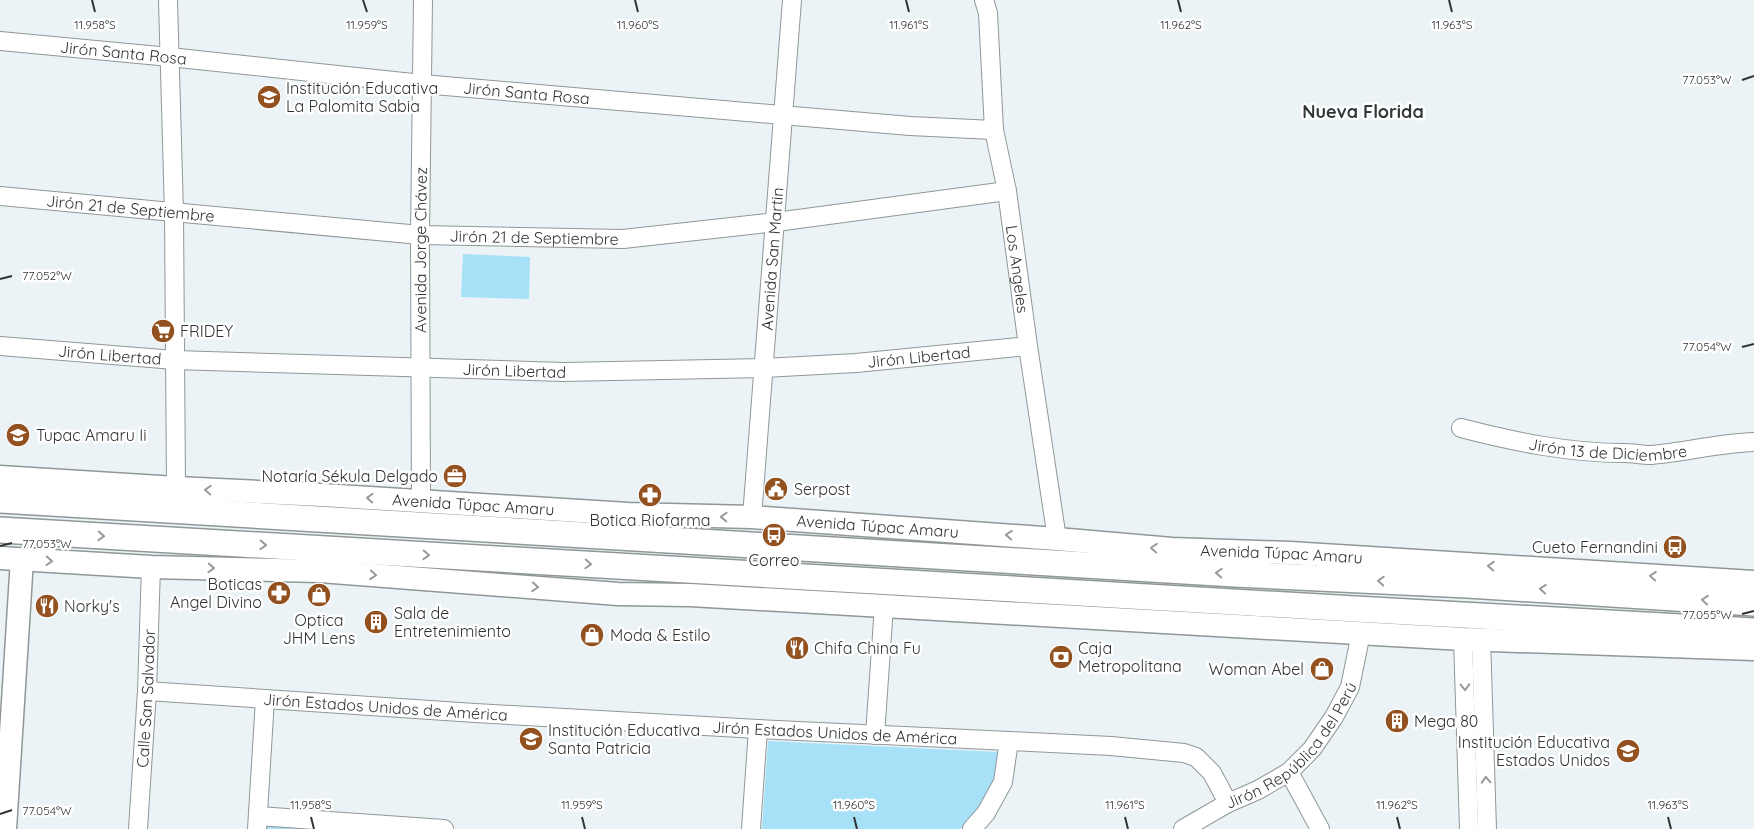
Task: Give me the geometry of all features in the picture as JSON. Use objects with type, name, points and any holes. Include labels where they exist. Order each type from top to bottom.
[{"type":"highway","name":"Avenida Túpac Amaru","points":[[0,500],[1225,574],[1467,585],[1754,603]]},
{"type":"highway","points":[[0,530],[1355,609],[1754,630]]},
{"type":"main road","name":"Avenida Túpac Amaru","points":[[0,477],[628,514],[752,517],[1172,549],[1300,554],[1754,582]]},
{"type":"main road","points":[[5,829],[11,558],[151,567],[320,571],[618,594],[690,595],[1472,639],[1754,649]]},
{"type":"street","points":[[168,0],[174,212],[176,488]]},
{"type":"street","name":"Avenida Jorge Chávez","points":[[421,501],[420,235],[423,0]]},
{"type":"street","name":"Avenida San Martin","points":[[752,517],[792,0]]},
{"type":"street","name":"Los Angeles","points":[[984,0],[988,13],[994,130],[1007,192],[1057,539]]},
{"type":"street","name":"Jirón Santa Rosa","points":[[0,41],[422,84],[910,126],[994,130]]},
{"type":"street","name":"Jirón 21 de Septiembre","points":[[0,196],[420,235],[623,239],[776,222],[1007,192]]},
{"type":"street","name":"Jirón Libertad","points":[[0,346],[175,360],[563,372],[764,368],[856,363],[1028,346]]},
{"type":"street","name":"Jirón 13 de Diciembre","points":[[1461,428],[1547,448],[1603,453],[1648,455],[1680,452],[1716,445],[1754,442]]},
{"type":"street","name":"Calle San Salvador","points":[[138,829],[147,691],[151,567]]},
{"type":"street","points":[[875,735],[884,606]]},
{"type":"street","name":"Jirón República del Perú","points":[[1183,829],[1228,803],[1258,790],[1289,772],[1312,749],[1334,718],[1350,687],[1361,633]]},
{"type":"street","points":[[1470,829],[1472,639]]},
{"type":"street","points":[[1472,639],[1487,829]]},
{"type":"street","name":"Jirón Estados Unidos de América","points":[[147,691],[475,714],[1111,746],[1184,753],[1196,758],[1212,773],[1228,803]]},
{"type":"street","points":[[265,699],[258,823],[444,829]]},
{"type":"street","points":[[751,829],[758,729]]},
{"type":"street","points":[[972,829],[986,812],[1003,782],[1009,741]]},
{"type":"street","points":[[1289,772],[1320,829]]},
{"type":"shaded area","points":[[463,254],[530,257],[529,299],[461,297]]},
{"type":"shaded area","points":[[768,741],[999,752],[993,783],[979,807],[960,829],[762,829]]},
{"type":"shaded area","points":[[265,825],[335,829],[264,829]]},
{"type":"place","name":"Institución Educativa La Palomita Sabia","points":[[269,97]]},
{"type":"place","name":"FRIDEY","points":[[163,331]]},
{"type":"place","name":"Tupac Amaru Ii","points":[[18,435]]},
{"type":"place","name":"Notaría Sékula Delgado","points":[[455,476]]},
{"type":"place","name":"Serpost","points":[[776,489]]},
{"type":"place","name":"Botica Riofarma","points":[[650,495]]},
{"type":"place","name":"Correo","points":[[774,535]]},
{"type":"place","name":"Cueto Fernandini","points":[[1675,547]]},
{"type":"place","name":"Boticas Angel Divino","points":[[279,593]]},
{"type":"place","name":"Optica JHM Lens","points":[[319,595]]},
{"type":"place","name":"Norky's","points":[[47,606]]},
{"type":"place","name":"Sala de Entretenimiento","points":[[376,622]]},
{"type":"place","name":"Moda & Estilo","points":[[592,635]]},
{"type":"place","name":"Chifa China Fu","points":[[797,648]]},
{"type":"place","name":"Caja Metropolitana","points":[[1061,657]]},
{"type":"place","name":"Woman Abel","points":[[1322,669]]},
{"type":"place","name":"Mega 80","points":[[1397,721]]},
{"type":"place","name":"Institución Educativa Santa Patricia","points":[[531,739]]},
{"type":"place","name":"Institución Educativa Estados Unidos","points":[[1628,751]]},
{"type":"district","name":"Nueva Florida","points":[[1363,111]]}]
